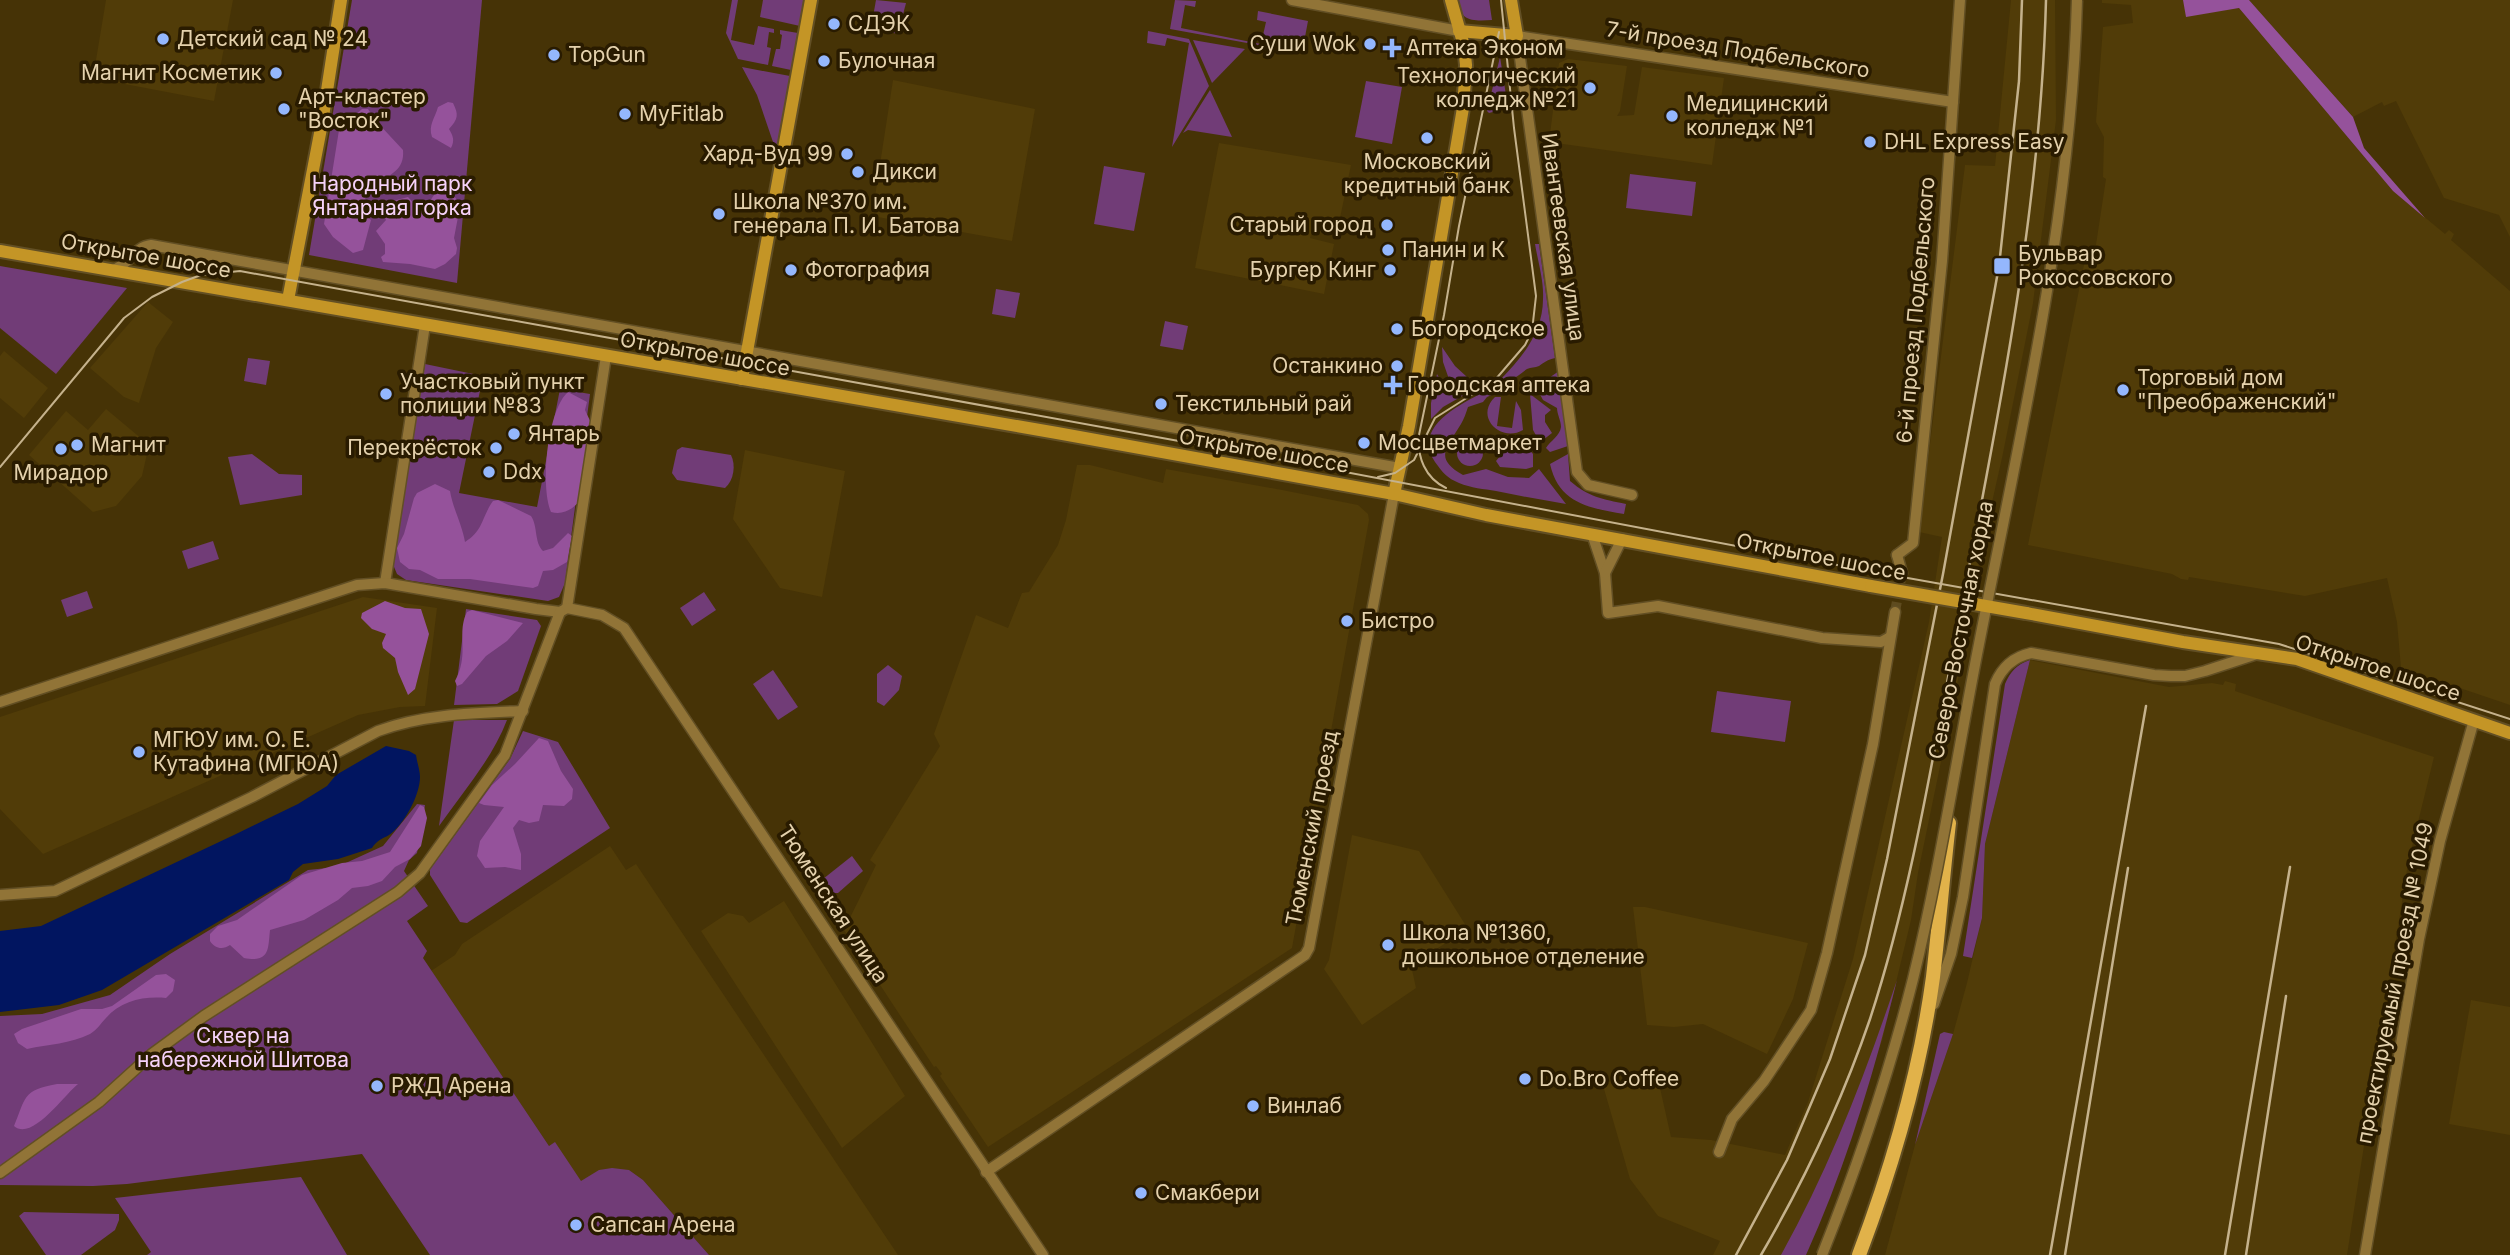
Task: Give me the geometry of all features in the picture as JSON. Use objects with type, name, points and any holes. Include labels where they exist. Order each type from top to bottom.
[{"type":"main road","points":[[288,300],[310,191],[341,0]]},
{"type":"main road","points":[[742,379],[811,0]]},
{"type":"main road","points":[[1394,494],[1409,426],[1463,108],[1466,65],[1464,46],[1451,0]]},
{"type":"main road","name":"Ивантеевская улица","points":[[1511,0],[1517,36]]},
{"type":"main road","name":"Северо-Восточная хорда","points":[[1859,1255],[1900,1134],[1922,1040],[1933,976],[1954,786],[2016,474],[2057,242],[2069,146],[2078,0]]},
{"type":"main road","points":[[1459,31],[1517,36]]},
{"type":"main road","name":"Открытое шоссе","points":[[0,251],[1057,433],[1394,494],[1486,515],[1871,586],[2183,642],[2297,659],[2510,733]]},
{"type":"street","points":[[1292,0],[1459,31]]},
{"type":"street","name":"6-й проезд Подбельского","points":[[1902,573],[1901,563],[1894,553],[1913,543],[1942,261],[1960,0]]},
{"type":"street","name":"Северо-Восточная хорда","points":[[1822,1255],[1870,1129],[1892,1058],[1936,871],[2018,453],[2055,243],[2067,146],[2078,0]]},
{"type":"street","name":"7-й проезд Подбельского","points":[[1517,36],[1953,102]]},
{"type":"street","name":"Ивантеевская улица","points":[[1517,36],[1542,234],[1573,448],[1580,478],[1588,485],[1632,495]]},
{"type":"street","points":[[113,270],[125,264],[141,248],[151,245],[1400,468]]},
{"type":"street","points":[[385,583],[425,325]]},
{"type":"street","points":[[0,1173],[90,1109],[152,1054],[204,1016],[398,892],[420,873],[505,755],[563,610],[606,356]]},
{"type":"street","name":"Тюменский проезд","points":[[986,1172],[1305,955],[1312,936],[1394,494]]},
{"type":"street","points":[[1592,534],[1605,573],[1608,613],[1658,606],[1822,638],[1881,642],[1890,637]]},
{"type":"street","points":[[1605,573],[1622,538]]},
{"type":"street","name":"Тюменская улица","points":[[0,702],[357,585],[385,583],[602,615],[624,628],[1042,1255]]},
{"type":"street","points":[[1719,1152],[1732,1119],[1764,1081],[1811,1010],[1827,953],[1873,744],[1895,612]]},
{"type":"street","points":[[1922,1040],[1951,954],[1963,897],[1995,684],[2005,666],[2013,659],[2031,653],[2154,675],[2185,676],[2260,653]]},
{"type":"street","points":[[0,895],[55,891],[239,803],[393,725],[416,719],[523,712]]},
{"type":"street","name":"проектируемый проезд № 1049","points":[[2365,1255],[2419,939],[2440,841],[2474,720]]},
{"type":"shaded area","name":"Детский сад № 24","points":[[106,0],[233,0],[214,101],[93,78]]},
{"type":"shaded area","points":[[2011,0],[2055,0],[2056,120],[2033,303],[1981,551],[1968,631],[1918,873],[1911,920],[1882,1041],[1792,1255],[1713,1255],[1720,1241],[1658,1216],[1630,1179],[1602,1082],[1658,1079],[1671,1137],[1711,1140],[1785,1155],[1808,1102],[1853,959],[1929,622],[1942,537],[1919,532],[1965,165],[1995,166]]},
{"type":"shaded area","points":[[2102,0],[2183,0],[2187,16],[2239,8],[2393,191],[2445,234],[2449,230],[2454,234],[2451,240],[2510,291],[2510,705],[2401,668],[2397,622],[2387,578],[2305,596],[2189,577],[2188,580],[2181,579],[2172,574],[2028,545],[2087,250],[2095,251],[2106,179],[2103,177],[2104,137],[2096,122],[2103,27],[2133,23],[2131,5],[2102,3]]},
{"type":"shaded area","points":[[2183,0],[2249,0],[2353,117],[2364,148],[2425,218],[2393,191],[2239,8],[2186,17]]},
{"type":"shaded area","points":[[2249,0],[2510,0],[2510,237],[2499,215],[2444,198],[2396,101],[2384,106],[2382,102],[2353,117]]},
{"type":"shaded area","points":[[1568,59],[1627,66],[1617,116],[1634,115],[1642,67],[1724,78],[1712,165],[1549,142],[1559,63]]},
{"type":"shaded area","points":[[893,80],[1035,109],[1012,241],[872,216]]},
{"type":"shaded area","points":[[448,102],[453,103],[457,114],[449,129],[453,138],[451,148],[432,137],[431,133],[438,107]]},
{"type":"shaded area","points":[[362,109],[368,109],[403,150],[403,157],[399,167],[374,187],[362,204],[363,214],[371,220],[363,250],[353,253],[333,237],[324,224],[339,130]]},
{"type":"shaded area","points":[[1219,143],[1351,165],[1339,223],[1315,219],[1310,238],[1334,244],[1324,294],[1195,268]]},
{"type":"shaded area","points":[[446,185],[457,200],[458,217],[454,238],[456,254],[435,269],[383,262],[381,257],[385,254],[385,244],[376,231],[386,220],[382,212],[393,201],[408,197],[423,210],[439,189]]},
{"type":"shaded area","points":[[148,302],[173,322],[156,348],[139,403],[124,397],[90,368]]},
{"type":"shaded area","points":[[4,351],[48,388],[24,418],[0,398],[0,356]]},
{"type":"shaded area","points":[[568,392],[587,402],[585,410],[592,425],[579,502],[566,511],[555,513],[551,512],[548,501],[546,468],[550,432],[561,401]]},
{"type":"shaded area","points":[[106,409],[149,445],[142,476],[116,506],[93,512],[29,455],[66,411],[88,430]]},
{"type":"shaded area","points":[[745,450],[845,471],[822,597],[780,588],[733,519]]},
{"type":"shaded area","points":[[1077,465],[1090,465],[1163,483],[1166,469],[1282,490],[1358,505],[1368,514],[1369,520],[1292,948],[988,1147],[844,930],[876,865],[870,860],[940,746],[934,734],[976,615],[1008,628],[1022,593],[1029,592],[1058,545]]},
{"type":"shaded area","points":[[435,484],[450,491],[465,542],[479,528],[493,501],[498,500],[531,516],[538,543],[543,551],[553,548],[568,533],[572,536],[567,562],[553,570],[543,571],[538,586],[533,588],[470,579],[438,579],[420,570],[409,569],[400,562],[397,548],[404,534],[414,498],[417,493]]},
{"type":"shaded area","name":"МГЮУ им. О. Е. Кутафина (МГЮА)","points":[[363,597],[437,608],[425,706],[400,707],[358,715],[43,854],[0,809],[0,717]]},
{"type":"shaded area","points":[[385,601],[405,608],[421,609],[429,634],[415,689],[408,695],[395,658],[383,648],[386,634],[372,629],[361,618],[362,613]]},
{"type":"shaded area","points":[[472,610],[523,623],[457,686],[455,681],[462,662],[464,620],[467,612]]},
{"type":"shaded area","points":[[2030,660],[2169,687],[2212,683],[2223,685],[2225,681],[2236,684],[2235,691],[2434,757],[2408,863],[2347,1255],[1885,1255],[1915,1145],[1953,1034],[1967,983],[1982,918],[1985,844]]},
{"type":"shaded area","points":[[539,738],[548,741],[561,771],[573,789],[572,799],[564,806],[543,805],[539,821],[529,823],[519,820],[513,828],[521,854],[521,870],[505,867],[485,868],[477,856],[480,841],[504,807],[479,803],[492,785]]},
{"type":"shaded area","points":[[386,746],[416,755],[419,784],[414,801],[400,824],[372,848],[338,859],[303,864],[293,872],[289,880],[102,990],[59,1005],[0,1012],[0,931],[41,926],[234,835],[298,804],[327,786],[336,775]]},
{"type":"shaded area","points":[[420,805],[424,807],[427,818],[421,846],[410,859],[395,867],[382,881],[352,888],[338,900],[304,920],[270,930],[266,953],[259,958],[244,958],[230,945],[219,948],[210,941],[210,934],[218,926],[237,920],[302,875],[390,852]]},
{"type":"shaded area","name":"Школа №1360, дошкольное отделение","points":[[1352,835],[1419,851],[1468,929],[1411,965],[1416,988],[1362,1025],[1324,969],[1329,960]]},
{"type":"shaded area","points":[[610,846],[626,870],[636,864],[898,1255],[709,1255],[643,1180],[629,1170],[581,1182],[554,1143],[549,1146],[431,971],[455,955],[462,944]]},
{"type":"shaded area","points":[[784,901],[905,1096],[842,1148],[701,931],[728,913],[743,916],[749,923]]},
{"type":"shaded area","points":[[1633,907],[1645,907],[1808,943],[1793,999],[1767,1054],[1703,1024],[1674,1027],[1647,1025]]},
{"type":"shaded area","points":[[166,974],[175,980],[173,991],[166,998],[141,999],[118,1007],[92,1032],[82,1037],[27,1049],[18,1043],[14,1034],[81,1009],[112,1006],[156,975]]},
{"type":"shaded area","points":[[2471,1000],[2510,1007],[2510,1135],[2449,1124]]},
{"type":"shaded area","points":[[57,1084],[78,1084],[48,1115],[30,1128],[21,1129],[14,1126],[24,1102],[31,1093]]},
{"type":"green space","name":"Народный парк Янтарная горка","points":[[352,0],[482,0],[457,283],[309,255]]},
{"type":"green space","points":[[732,0],[738,0],[731,40],[754,45],[758,26],[774,29],[774,33],[769,32],[767,47],[771,48],[768,65],[738,59],[726,33]]},
{"type":"green space","points":[[763,0],[805,0],[800,26],[760,17]]},
{"type":"green space","points":[[876,0],[906,3],[898,34],[871,28]]},
{"type":"green space","points":[[1175,0],[1196,1],[1195,7],[1185,5],[1181,28],[1261,44],[1266,22],[1257,20],[1258,11],[1308,21],[1302,53],[1170,29]]},
{"type":"green space","points":[[1457,0],[1489,0],[1492,20],[1468,19],[1461,13]]},
{"type":"green space","points":[[780,30],[798,33],[791,70],[772,66],[776,49],[780,49]]},
{"type":"green space","points":[[1148,31],[1189,39],[1209,86],[1172,147],[1189,43],[1167,38],[1165,46],[1147,43]]},
{"type":"green space","points":[[1193,40],[1245,49],[1212,83]]},
{"type":"green space","points":[[1500,57],[1508,108],[1489,113],[1487,111]]},
{"type":"green space","points":[[742,67],[790,76],[777,146],[773,142],[757,95]]},
{"type":"green space","points":[[1366,81],[1402,87],[1392,144],[1355,137]]},
{"type":"green space","points":[[1210,90],[1232,137],[1188,130],[1183,133]]},
{"type":"green space","points":[[1104,166],[1145,173],[1134,231],[1094,224]]},
{"type":"green space","points":[[1630,174],[1696,182],[1692,216],[1626,208]]},
{"type":"green space","points":[[1535,244],[1539,244],[1555,358],[1538,367],[1527,369],[1512,379],[1500,380],[1530,344],[1542,311],[1542,278]]},
{"type":"green space","points":[[0,266],[127,288],[56,374],[0,328]]},
{"type":"green space","points":[[996,289],[1020,293],[1015,318],[992,314]]},
{"type":"green space","points":[[1165,321],[1188,326],[1183,350],[1160,346]]},
{"type":"green space","points":[[1442,347],[1455,366],[1479,388],[1466,389],[1450,382],[1443,362]]},
{"type":"green space","points":[[248,358],[270,361],[266,385],[244,381]]},
{"type":"green space","points":[[425,364],[483,376],[459,493],[537,507],[560,389],[590,394],[565,583],[559,597],[548,601],[406,580],[397,574],[392,562]]},
{"type":"green space","points":[[1559,371],[1568,446],[1550,452],[1546,448],[1561,427],[1557,408],[1543,400],[1536,387]]},
{"type":"green space","points":[[1437,374],[1448,388],[1464,395],[1443,407],[1431,419],[1431,403]]},
{"type":"green space","points":[[1488,390],[1494,394],[1483,402],[1468,407],[1448,445],[1445,457],[1448,463],[1463,475],[1486,469],[1508,477],[1529,478],[1539,469],[1566,504],[1464,485],[1448,477],[1435,462],[1429,449],[1430,437],[1435,427],[1454,409]]},
{"type":"green space","points":[[1530,394],[1551,410],[1545,415],[1545,422],[1552,433],[1543,440],[1538,439],[1533,430]]},
{"type":"green space","points":[[1495,397],[1501,397],[1497,426],[1512,428],[1516,401],[1521,410],[1523,430],[1506,433],[1493,426],[1487,412]]},
{"type":"green space","points":[[1470,440],[1479,444],[1483,453],[1479,462],[1470,466],[1461,462],[1457,453],[1461,444]]},
{"type":"green space","points":[[682,447],[731,455],[733,472],[728,485],[725,488],[677,480],[672,473],[677,450]]},
{"type":"green space","points":[[1524,447],[1533,454],[1533,467],[1500,467],[1496,461],[1505,450]]},
{"type":"green space","points":[[252,454],[279,474],[302,475],[302,495],[240,505],[228,457]]},
{"type":"green space","points":[[1568,454],[1570,481],[1596,497],[1626,504],[1624,514],[1588,506],[1568,496],[1554,477],[1550,464]]},
{"type":"green space","points":[[213,541],[219,559],[188,569],[182,551]]},
{"type":"green space","points":[[87,591],[93,608],[67,617],[61,600]]},
{"type":"green space","points":[[704,592],[716,610],[692,626],[680,608]]},
{"type":"green space","points":[[466,609],[537,620],[541,626],[518,691],[497,704],[454,705]]},
{"type":"green space","points":[[2030,660],[1985,844],[1982,918],[1972,958],[1963,956],[2005,684],[2015,669]]},
{"type":"green space","points":[[888,665],[902,676],[899,690],[884,706],[877,702],[877,674]]},
{"type":"green space","points":[[773,670],[798,707],[778,720],[753,684]]},
{"type":"green space","points":[[1717,691],[1791,701],[1785,742],[1711,732]]},
{"type":"green space","points":[[454,720],[507,720],[485,762],[439,826]]},
{"type":"green space","points":[[523,731],[558,742],[610,828],[467,923],[460,922],[430,875],[430,869],[510,759]]},
{"type":"green space","name":"Сквер на набережной Шитова","points":[[417,804],[425,805],[417,853],[409,860],[404,871],[428,906],[407,921],[427,951],[423,958],[549,1146],[555,1142],[581,1181],[599,1170],[629,1170],[643,1180],[709,1255],[430,1255],[362,1154],[127,1184],[0,1185],[0,1016],[42,1014],[110,995],[170,954],[308,870],[337,867],[383,846]]},
{"type":"green space","points":[[852,856],[863,871],[838,893],[832,893],[823,879]]},
{"type":"green space","points":[[1897,980],[1858,1119],[1820,1222],[1806,1255],[1781,1255],[1799,1222],[1845,1120]]},
{"type":"green space","points":[[1940,1034],[1953,1034],[1915,1145]]},
{"type":"green space","points":[[301,1177],[347,1255],[147,1255],[151,1252],[115,1198]]},
{"type":"green space","points":[[24,1212],[119,1214],[119,1220],[115,1230],[81,1255],[46,1255],[19,1216]]},
{"type":"tunnel","points":[[1895,612],[1902,573]]},
{"type":"tram line","points":[[1378,477],[1395,473],[1414,460],[1435,418],[1495,380],[1525,345],[1532,331],[1536,296],[1514,128],[1501,0]]},
{"type":"tram line","points":[[1446,488],[1433,479],[1424,466],[1419,451],[1419,435],[1499,32]]},
{"type":"tram line","points":[[0,467],[124,318],[152,297],[182,282],[201,275],[240,271],[2279,644],[2510,719]]},
{"type":"railway","points":[[1736,1255],[1787,1160],[1830,1059],[1865,955],[1887,859],[1943,574],[1999,266],[2019,81],[2022,0]]},
{"type":"railway","points":[[1761,1255],[1821,1140],[1847,1080],[1870,1019],[1900,914],[1934,754],[2017,298],[2036,149],[2046,0]]},
{"type":"railway","points":[[2050,1255],[2146,706]]},
{"type":"railway","points":[[2225,1255],[2290,867]]},
{"type":"railway","points":[[2065,1255],[2128,868]]},
{"type":"railway","points":[[2246,1255],[2286,996]]},
{"type":"place","name":"СДЭК","points":[[834,24]]},
{"type":"place","name":"Детский сад № 24","points":[[163,39]]},
{"type":"place","name":"Суши Wok","points":[[1370,44]]},
{"type":"place","name":"Аптека Эконом","points":[[1392,48]]},
{"type":"place","name":"TopGun","points":[[554,55]]},
{"type":"place","name":"Булочная","points":[[824,61]]},
{"type":"place","name":"Магнит Косметик","points":[[276,73]]},
{"type":"place","name":"Технологический колледж №21","points":[[1590,88]]},
{"type":"place","name":"Арт-кластер \"Восток\"","points":[[284,109]]},
{"type":"place","name":"MyFitlab","points":[[625,114]]},
{"type":"place","name":"Медицинский колледж №1","points":[[1672,116]]},
{"type":"place","name":"Московский кредитный банк","points":[[1427,138]]},
{"type":"place","name":"DHL Express Easy","points":[[1870,142]]},
{"type":"place","name":"Хард-Вуд 99","points":[[847,154]]},
{"type":"place","name":"Дикси","points":[[858,172]]},
{"type":"place","name":"Школа №370 им. генерала П. И. Батова","points":[[719,214]]},
{"type":"place","name":"Старый город","points":[[1387,225]]},
{"type":"place","name":"Панин и К","points":[[1388,250]]},
{"type":"place","name":"Бульвар Рокоссовского","points":[[2002,266]]},
{"type":"place","name":"Фотография","points":[[791,270]]},
{"type":"place","name":"Бургер Кинг","points":[[1390,270]]},
{"type":"place","name":"Богородское","points":[[1397,329]]},
{"type":"place","name":"Останкино","points":[[1397,366]]},
{"type":"place","name":"Городская аптека","points":[[1393,385]]},
{"type":"place","name":"Торговый дом \"Преображенский\"","points":[[2123,390]]},
{"type":"place","name":"Участковый пункт полиции №83","points":[[386,394]]},
{"type":"place","name":"Текстильный рай","points":[[1161,404]]},
{"type":"place","name":"Янтарь","points":[[514,434]]},
{"type":"place","name":"Мосцветмаркет","points":[[1364,443]]},
{"type":"place","name":"Магнит","points":[[77,445]]},
{"type":"place","name":"Перекрёсток","points":[[496,448]]},
{"type":"place","name":"Мирадор","points":[[61,449]]},
{"type":"place","name":"Ddx","points":[[489,472]]},
{"type":"place","name":"Бистро","points":[[1347,621]]},
{"type":"place","name":"МГЮУ им. О. Е. Кутафина (МГЮА)","points":[[139,752]]},
{"type":"place","name":"Школа №1360, дошкольное отделение","points":[[1388,945]]},
{"type":"place","name":"Do.Bro Coffee","points":[[1525,1079]]},
{"type":"place","name":"РЖД Арена","points":[[377,1086]]},
{"type":"place","name":"Винлаб","points":[[1253,1106]]},
{"type":"place","name":"Смакбери","points":[[1141,1193]]},
{"type":"place","name":"Сапсан Арена","points":[[576,1225]]}]
